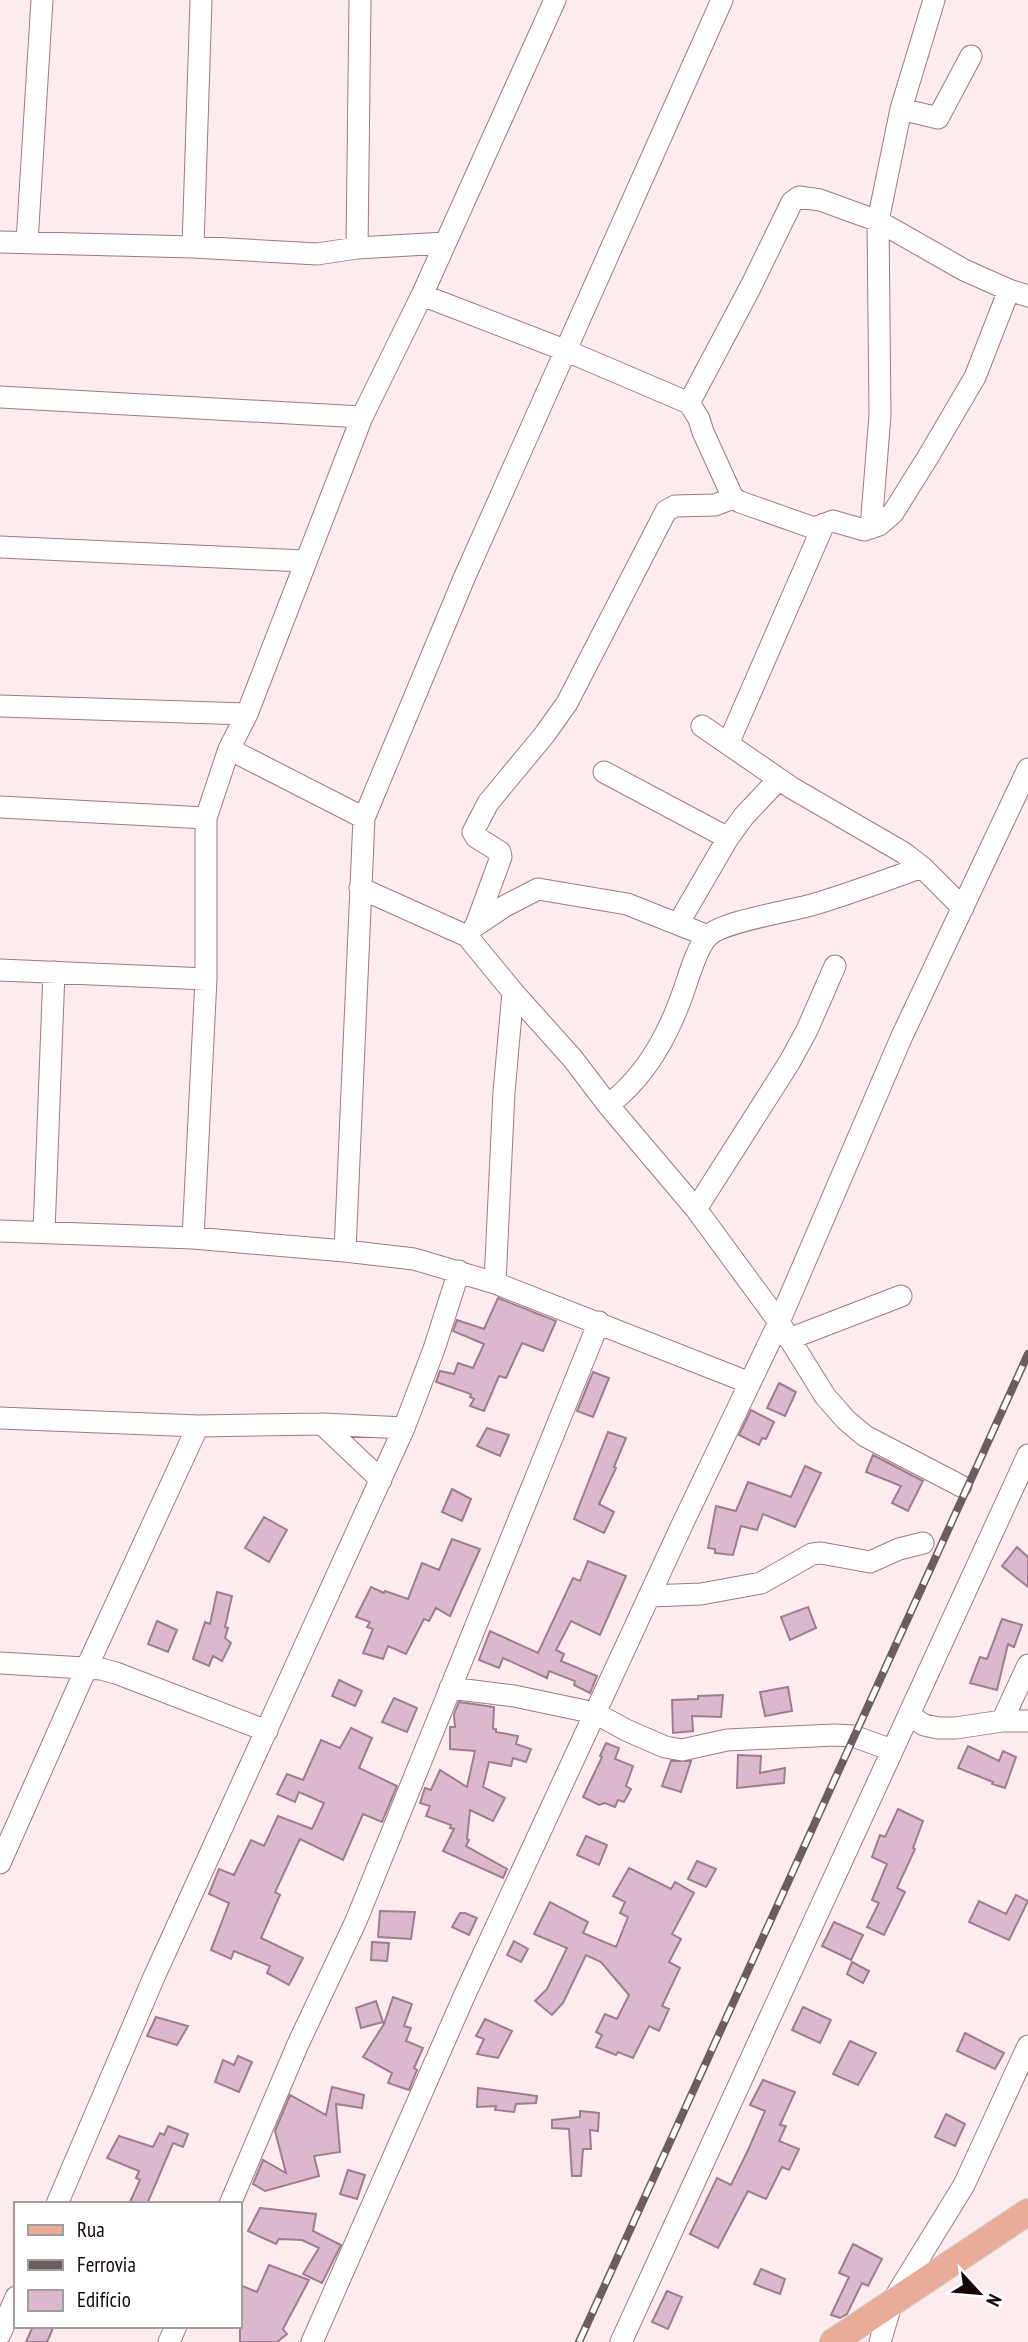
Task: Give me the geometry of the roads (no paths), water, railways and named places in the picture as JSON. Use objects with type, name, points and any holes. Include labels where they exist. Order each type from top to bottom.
[{"type":"main road","points":[[833,2342],[1028,2212]]},
{"type":"street","points":[[27,242],[42,0]]},
{"type":"street","points":[[193,247],[201,0]]},
{"type":"street","points":[[357,248],[360,0]]},
{"type":"street","points":[[193,1238],[206,979],[206,818],[229,749],[247,714],[362,417],[422,295],[555,0]]},
{"type":"street","points":[[345,1251],[363,818],[465,576],[722,0]]},
{"type":"street","points":[[871,528],[880,415],[878,221],[901,109],[934,0]]},
{"type":"street","points":[[901,109],[938,118],[971,56]]},
{"type":"street","points":[[422,295],[567,351],[689,403],[699,419],[733,498],[740,502],[814,528],[833,521],[864,530],[879,525],[892,513],[975,377],[1018,293],[941,258],[901,232],[878,221],[807,197],[799,197],[792,202],[689,403]]},
{"type":"street","points":[[0,242],[193,247],[317,254],[357,248],[445,243]]},
{"type":"street","points":[[0,397],[362,417]]},
{"type":"street","points":[[471,930],[497,873],[500,852],[472,832],[478,818],[498,788],[545,734],[567,703],[666,511],[675,506],[715,505],[733,498]]},
{"type":"street","points":[[728,744],[824,524]]},
{"type":"street","points":[[0,547],[305,561]]},
{"type":"street","points":[[0,706],[247,714]]},
{"type":"street","points":[[702,726],[779,779],[905,853],[963,908]]},
{"type":"street","points":[[229,749],[363,818]]},
{"type":"street","points":[[312,2342],[466,1992],[649,1596],[750,1383],[784,1331],[902,1036],[963,908],[1022,797],[1028,769]]},
{"type":"street","points":[[604,772],[728,838]]},
{"type":"street","points":[[678,924],[728,838],[744,816],[779,779]]},
{"type":"street","points":[[0,807],[206,818]]},
{"type":"street","points":[[608,1105],[637,1080],[647,1066],[680,1003],[695,960],[708,936],[722,928],[814,904],[922,867]]},
{"type":"street","points":[[497,873],[538,889],[627,904],[708,936]]},
{"type":"street","points":[[360,888],[471,930],[513,992],[573,1059],[608,1105],[696,1209],[784,1331],[825,1396],[865,1436],[961,1486]]},
{"type":"street","points":[[471,930],[505,905],[538,889]]},
{"type":"street","points":[[696,1209],[789,1063],[807,1030],[835,966]]},
{"type":"street","points":[[0,970],[206,979]]},
{"type":"street","points":[[44,1232],[54,972]]},
{"type":"street","points":[[495,1283],[504,1093],[513,992]]},
{"type":"street","points":[[0,1231],[193,1238],[414,1259],[495,1283],[750,1383]]},
{"type":"street","points":[[58,2202],[159,1965],[404,1427],[434,1349],[459,1271]]},
{"type":"street","points":[[784,1331],[901,1296]]},
{"type":"street","points":[[231,2202],[298,2044],[356,1921],[599,1322]]},
{"type":"street","points":[[0,1418],[198,1426],[322,1424],[404,1427]]},
{"type":"street","points":[[322,1424],[381,1480]]},
{"type":"street","points":[[0,1863],[198,1426]]},
{"type":"street","points":[[621,2342],[1028,1455]]},
{"type":"street","points":[[649,1596],[701,1594],[761,1583],[813,1554],[821,1553],[870,1562],[899,1549],[923,1543]]},
{"type":"street","points":[[0,1663],[101,1669],[267,1731]]},
{"type":"street","points":[[1003,1721],[1028,1665]]},
{"type":"street","points":[[450,1688],[526,1698],[595,1713],[665,1747],[682,1750],[727,1740],[835,1735],[853,1736],[892,1750]]},
{"type":"street","points":[[909,1715],[924,1725],[938,1728],[1028,1721]]},
{"type":"street","points":[[880,2342],[891,2302],[964,2185],[1028,2046]]},
{"type":"street","points":[[0,2334],[14,2302]]},
{"type":"railway","points":[[579,2342],[1028,1354]]}]
